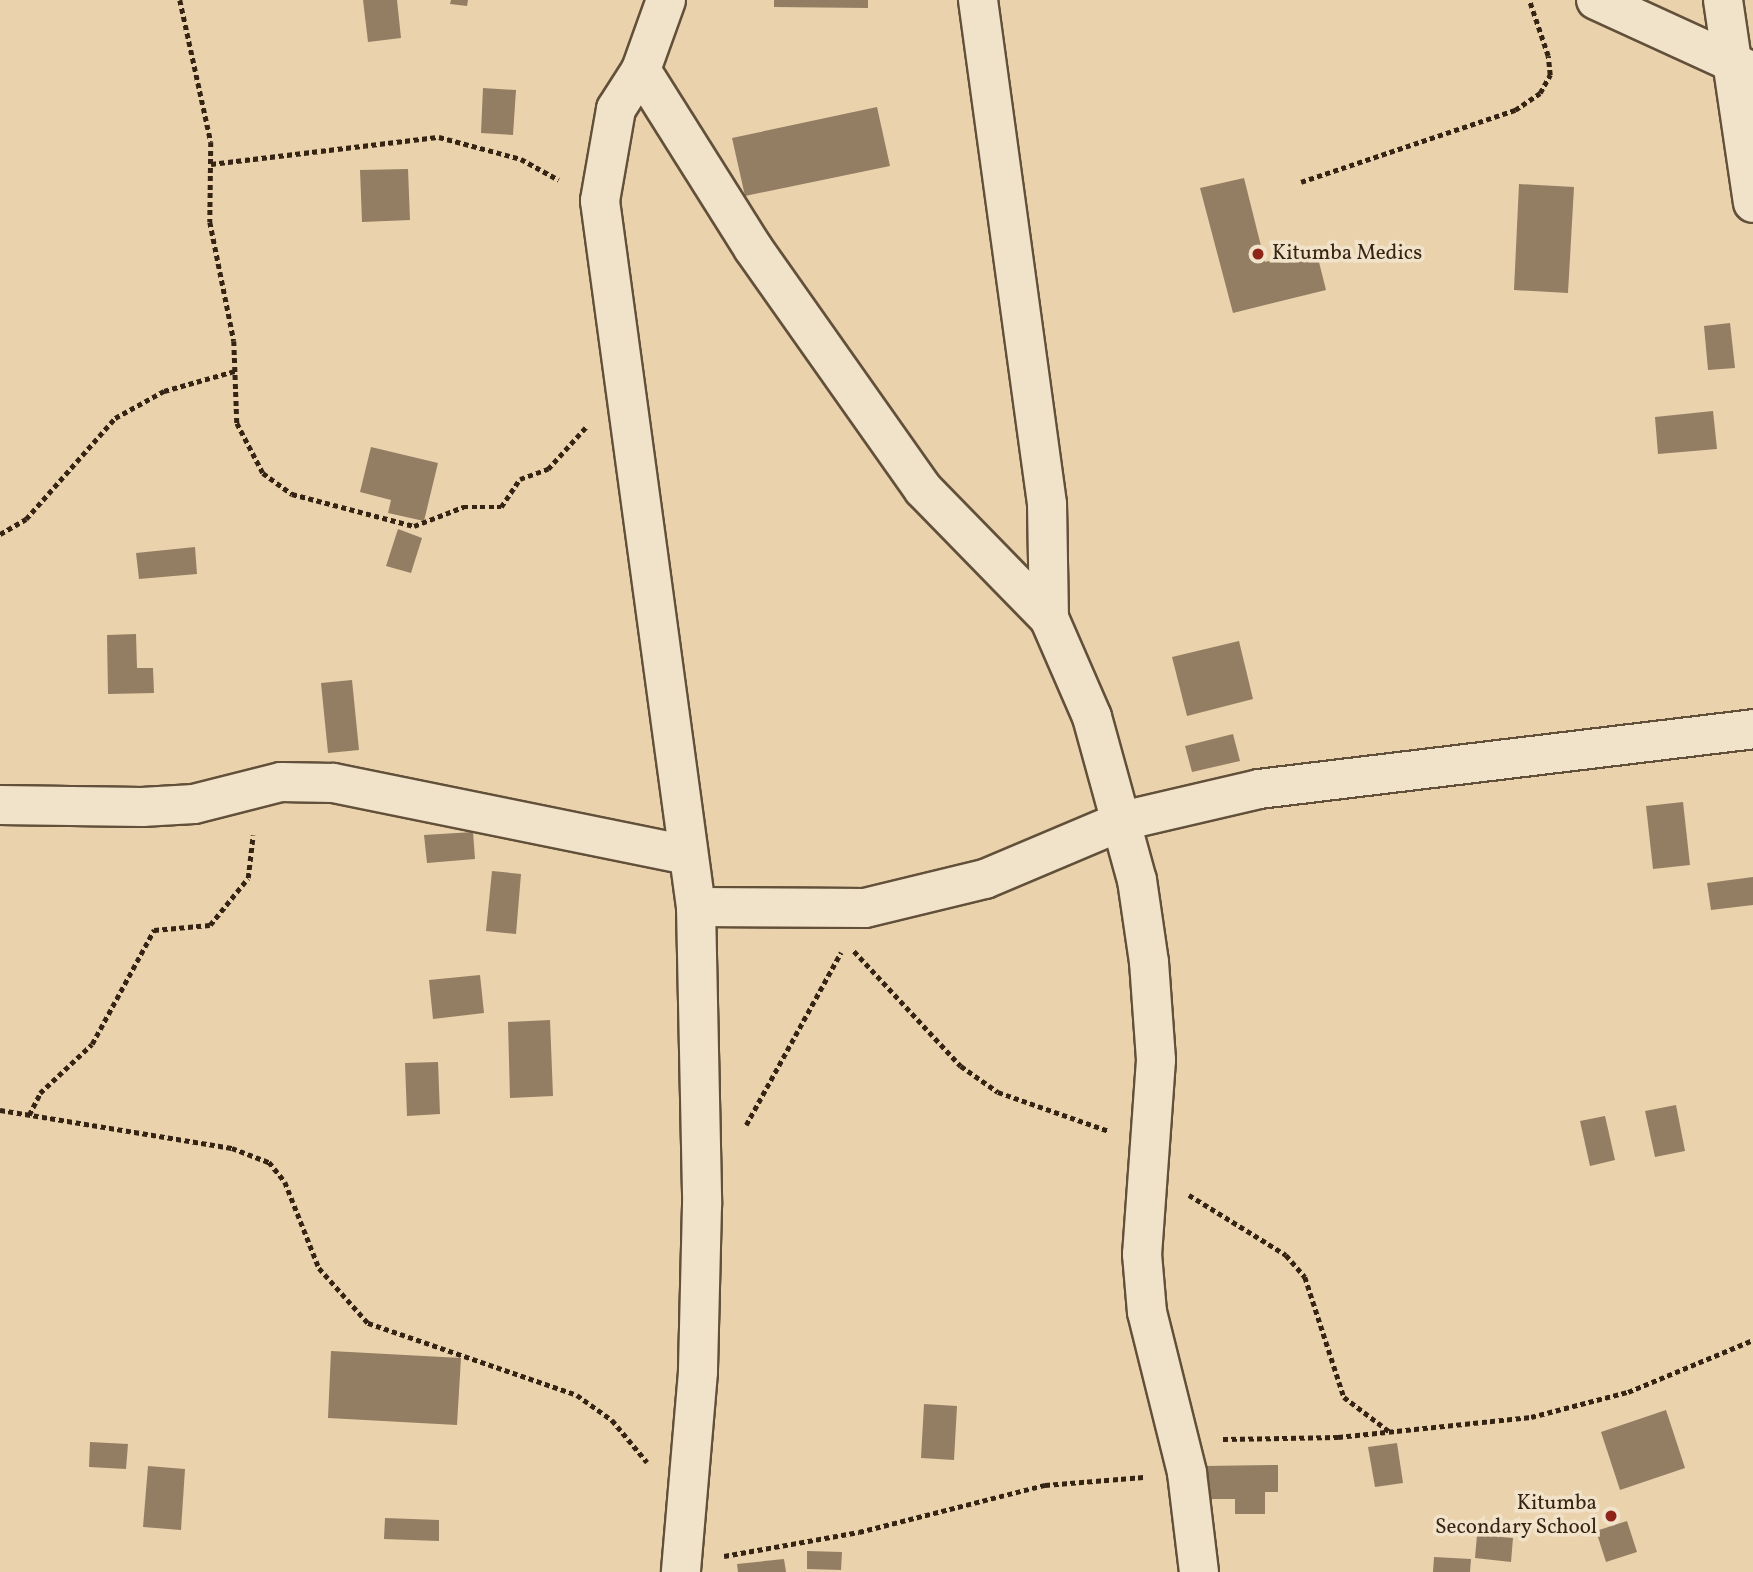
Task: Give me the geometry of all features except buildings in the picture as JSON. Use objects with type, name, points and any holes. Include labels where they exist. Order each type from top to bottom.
[{"type":"street","points":[[666,0],[641,70],[616,109],[600,201],[622,396],[696,907],[702,1205],[681,1567]]},
{"type":"street","points":[[978,0],[1047,504],[1049,618]]},
{"type":"street","points":[[1596,0],[1742,67]]},
{"type":"street","points":[[1723,0],[1742,67],[1753,203]]},
{"type":"street","points":[[641,70],[753,248],[915,478],[1049,618],[1092,717],[1137,880],[1153,1012],[1149,1158],[1142,1254],[1147,1312],[1183,1456],[1199,1572]]},
{"type":"street","points":[[696,907],[865,908],[917,899],[985,879],[1122,821],[1259,789],[1578,755],[1748,726]]},
{"type":"street","points":[[0,806],[194,804],[281,782],[333,783],[688,855]]},
{"type":"path","points":[[180,0],[207,109],[211,164],[210,222],[235,371],[237,423],[263,473],[292,494],[414,526],[463,507],[501,507],[520,479],[548,469],[622,396]]},
{"type":"path","points":[[1301,182],[1515,110],[1540,93],[1549,66],[1529,0]]},
{"type":"path","points":[[211,164],[439,137],[521,159],[600,201]]},
{"type":"path","points":[[0,534],[26,519],[115,418],[164,391],[235,371]]},
{"type":"path","points":[[29,1115],[40,1093],[92,1044],[154,930],[210,925],[248,878],[257,816],[281,782]]},
{"type":"path","points":[[743,1131],[847,942],[923,1027],[998,1092],[1103,1128],[1149,1158],[1178,1188],[1286,1255],[1306,1277],[1344,1397],[1390,1432]]},
{"type":"path","points":[[0,1110],[232,1148],[269,1162],[285,1182],[319,1268],[368,1323],[577,1395],[612,1420],[686,1508]]},
{"type":"path","points":[[681,1567],[859,1532],[1045,1485],[1183,1456],[1581,1407],[1753,1340]]},
{"type":"place","name":"Kitumba Medics","points":[[1258,254]]},
{"type":"place","name":"Kitumba Secondary School","points":[[1611,1516]]}]
